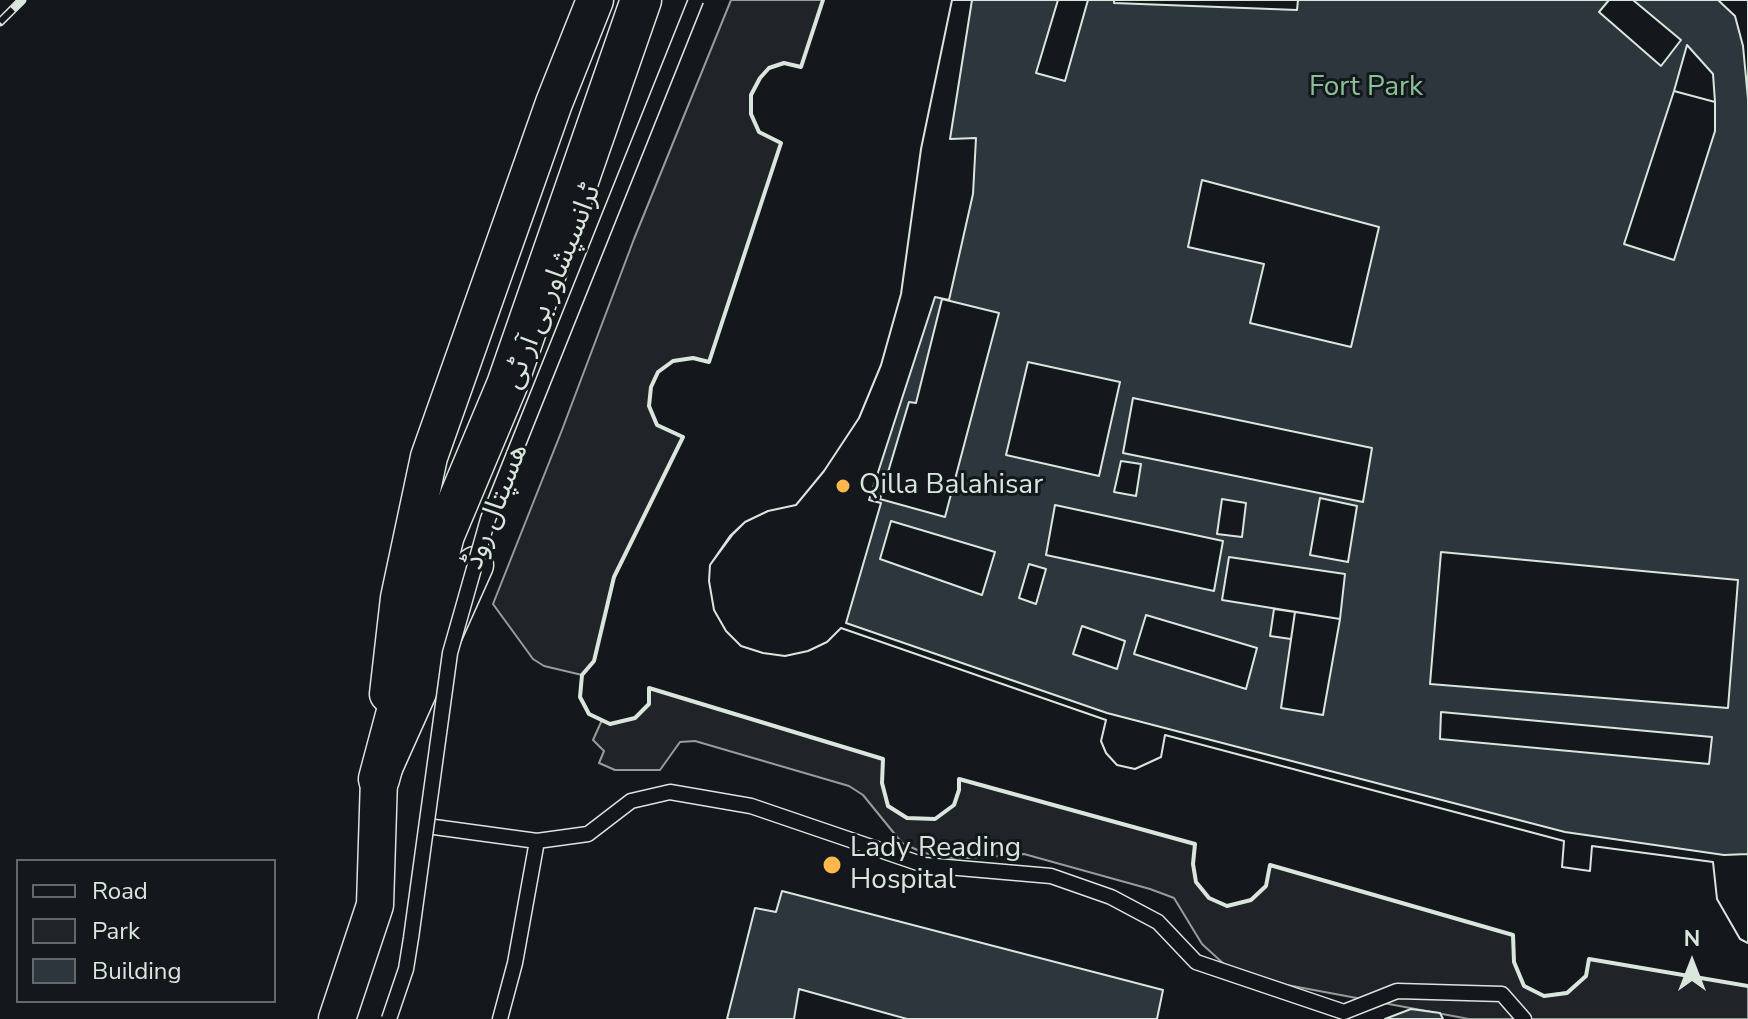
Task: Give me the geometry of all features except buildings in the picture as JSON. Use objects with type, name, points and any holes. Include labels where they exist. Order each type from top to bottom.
[{"type":"main road","points":[[379,779],[444,535],[507,385],[641,0]]},
{"type":"street","points":[[379,779],[399,598],[429,457],[554,103],[595,0]]},
{"type":"street","name":"ھسپتال روڈ","points":[[337,1019],[375,905],[379,779],[476,563],[694,0]]},
{"type":"lane","name":"ٹرانسپشاور بی آر ٹی","points":[[389,1019],[406,969],[450,653],[488,519],[694,0]]},
{"type":"lane","points":[[427,826],[537,841],[588,834],[631,801],[670,792],[751,806],[924,865],[1051,876],[1081,886],[1111,897],[1158,922],[1196,962],[1344,1012],[1397,991],[1502,994],[1524,1019]]},
{"type":"lane","points":[[500,1019],[515,963],[537,841]]},
{"type":"green space","points":[[731,0],[823,0],[801,67],[784,63],[769,68],[751,95],[751,114],[759,132],[781,143],[709,362],[693,358],[673,361],[658,372],[651,387],[649,406],[657,425],[683,437],[614,577],[594,661],[582,675],[544,666],[533,659],[493,604],[634,239]]},
{"type":"green space","points":[[649,688],[883,759],[882,783],[888,806],[907,818],[936,819],[954,805],[959,779],[1195,844],[1193,864],[1196,882],[1209,898],[1227,906],[1251,900],[1266,886],[1270,865],[1513,935],[1514,962],[1524,985],[1544,996],[1567,992],[1586,976],[1589,959],[1748,986],[1748,1019],[1469,1019],[1287,985],[1225,965],[1202,944],[1174,898],[1024,854],[954,858],[924,853],[902,843],[863,795],[849,786],[695,741],[680,742],[660,770],[615,770],[599,763],[604,751],[593,740],[602,720],[610,724],[635,718],[649,704]]},
{"type":"railway","points":[[0,22],[22,0]]},
{"type":"wall","points":[[823,0],[801,67],[784,63],[769,68],[751,95],[751,114],[759,132],[781,143],[709,362],[693,358],[673,361],[658,372],[651,387],[649,406],[657,425],[683,437],[614,577],[594,661],[582,675],[580,697],[589,714],[610,724],[635,718],[649,704],[649,688],[883,759],[882,783],[888,806],[907,818],[935,819],[954,805],[959,779],[1195,844],[1193,864],[1196,882],[1209,898],[1227,906],[1251,900],[1266,886],[1270,865],[1513,935],[1514,962],[1524,986],[1544,996],[1567,993],[1586,976],[1589,959],[1748,986]]},
{"type":"place","name":"Qilla Balahisar","points":[[843,486]]},
{"type":"place","name":"Lady Reading Hospital","points":[[832,865]]},
{"type":"park label","name":"Fort Park","points":[[1366,88]]}]
